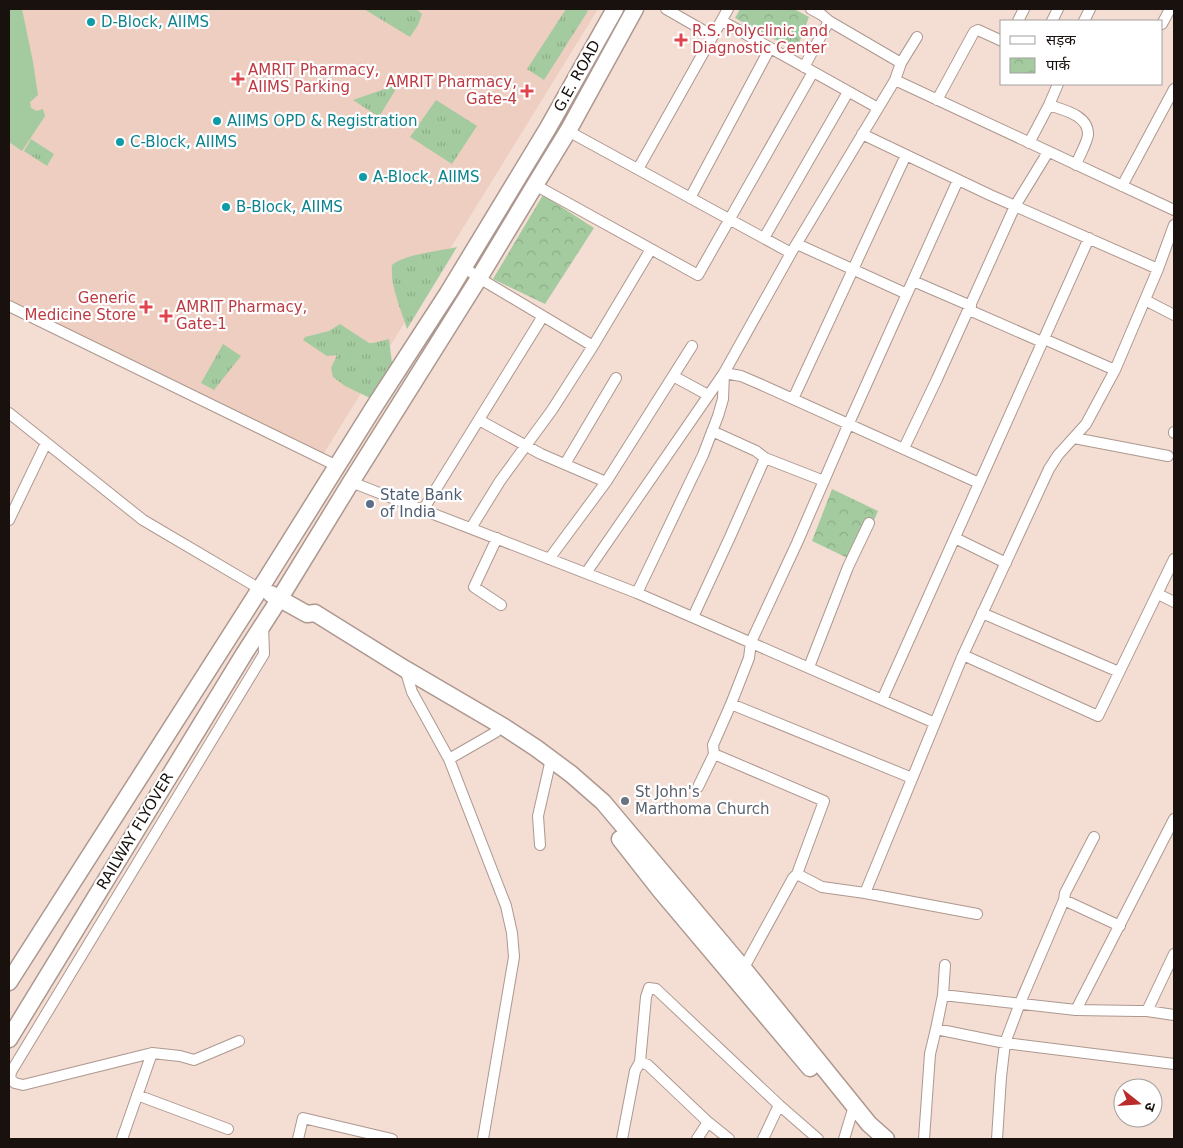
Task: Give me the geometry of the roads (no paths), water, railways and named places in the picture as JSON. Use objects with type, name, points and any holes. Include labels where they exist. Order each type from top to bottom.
[{"type":"main road","name":"G.E. ROAD","points":[[464,267],[539,142],[615,9]]},
{"type":"main road","name":"RAILWAY FLYOVER","points":[[9,1039],[244,654],[536,185],[635,9]]},
{"type":"main road","name":"RAILWAY FLYOVER","points":[[9,982],[464,267]]},
{"type":"main road","points":[[260,589],[307,614],[315,613],[496,732],[571,774],[603,802],[852,1111],[871,1139]]},
{"type":"main road","points":[[407,675],[504,727],[536,748],[550,763]]},
{"type":"main road","points":[[852,1111],[886,1139]]},
{"type":"street","points":[[666,9],[713,36]]},
{"type":"street","points":[[638,169],[728,9]]},
{"type":"street","points":[[811,9],[901,63]]},
{"type":"street","points":[[1163,22],[1170,9]]},
{"type":"street","points":[[722,21],[878,108]]},
{"type":"street","points":[[536,185],[698,276],[808,70],[829,21]]},
{"type":"street","points":[[937,100],[974,32],[978,30],[1000,40]]},
{"type":"street","points":[[586,573],[724,373],[794,248],[878,108],[894,80],[901,63],[917,37]]},
{"type":"street","points":[[690,198],[770,48]]},
{"type":"street","points":[[894,80],[1174,210]]},
{"type":"street","points":[[1029,143],[1058,85]]},
{"type":"street","points":[[1122,186],[1174,89]]},
{"type":"street","points":[[764,238],[848,92]]},
{"type":"street","points":[[1049,105],[1077,116],[1087,127],[1088,136],[1076,164]]},
{"type":"street","points":[[568,131],[764,238],[852,270],[907,294]]},
{"type":"street","points":[[862,134],[1015,206],[1158,269]]},
{"type":"street","points":[[904,448],[970,308],[1015,206],[1048,152]]},
{"type":"street","points":[[793,399],[906,155]]},
{"type":"street","points":[[698,787],[714,754],[713,745],[749,658],[751,642],[958,180]]},
{"type":"street","points":[[864,893],[982,613],[1049,469],[1058,455],[1086,424],[1115,370],[1174,226]]},
{"type":"street","points":[[882,700],[1089,238]]},
{"type":"street","points":[[471,528],[500,481],[552,410],[651,248]]},
{"type":"street","points":[[464,267],[592,346]]},
{"type":"street","points":[[913,281],[970,308],[1115,370]]},
{"type":"street","points":[[1144,300],[1174,315]]},
{"type":"street","points":[[9,306],[337,466]]},
{"type":"street","points":[[423,510],[543,316]]},
{"type":"street","points":[[549,559],[606,482],[692,346]]},
{"type":"street","points":[[724,373],[741,376],[979,483]]},
{"type":"street","points":[[637,593],[703,455],[723,399],[724,373]]},
{"type":"street","points":[[673,376],[708,395]]},
{"type":"street","points":[[565,464],[616,378]]},
{"type":"street","points":[[9,413],[143,520],[260,589]]},
{"type":"street","points":[[479,420],[541,454],[606,482]]},
{"type":"street","points":[[712,431],[756,452],[764,458],[824,481]]},
{"type":"street","points":[[1074,438],[1168,456]]},
{"type":"street","points":[[9,520],[46,443]]},
{"type":"street","points":[[693,617],[730,538],[764,458]]},
{"type":"street","points":[[351,482],[637,593],[935,723]]},
{"type":"street","points":[[809,667],[848,567],[869,523]]},
{"type":"street","points":[[496,538],[474,587],[501,605]]},
{"type":"street","points":[[954,538],[1006,563]]},
{"type":"street","points":[[963,655],[1098,716],[1174,559]]},
{"type":"street","points":[[1158,594],[1174,602]]},
{"type":"street","points":[[982,613],[1119,672]]},
{"type":"street","points":[[239,1041],[194,1060],[180,1056],[152,1053],[23,1085],[15,1083],[10,1079],[11,1072],[16,1063],[264,654],[263,624]]},
{"type":"street","points":[[407,675],[412,692],[449,759],[506,906],[512,934],[514,957],[483,1139]]},
{"type":"street","points":[[731,704],[912,778]]},
{"type":"street","points":[[449,759],[496,732]]},
{"type":"street","points":[[714,754],[824,801],[797,874],[740,974]]},
{"type":"street","points":[[540,845],[538,816],[550,763]]},
{"type":"street","points":[[1076,1010],[1174,821]]},
{"type":"street","points":[[997,1139],[1005,1043],[1064,900],[1065,893],[1094,837]]},
{"type":"street","points":[[797,874],[822,888],[864,893],[977,914]]},
{"type":"street","points":[[1064,900],[1120,926]]},
{"type":"street","points":[[1147,1011],[1174,954]]},
{"type":"street","points":[[924,1139],[930,1054],[943,995],[944,965]]},
{"type":"street","points":[[622,1139],[635,1071],[640,1062],[646,997],[649,988],[656,989],[779,1105],[818,1139]]},
{"type":"street","points":[[943,995],[1076,1010],[1147,1011],[1174,1015]]},
{"type":"street","points":[[936,1029],[1005,1043],[1174,1064]]},
{"type":"street","points":[[124,1139],[152,1053]]},
{"type":"street","points":[[640,1062],[648,1065],[708,1122],[729,1139]]},
{"type":"street","points":[[137,1095],[228,1129]]},
{"type":"street","points":[[763,1139],[779,1105]]},
{"type":"street","points":[[844,1139],[852,1111]]},
{"type":"street","points":[[298,1139],[303,1118],[392,1139]]},
{"type":"street","points":[[697,1139],[708,1122]]},
{"type":"place","name":"D-Block, AIIMS","points":[[91,22]]},
{"type":"place","name":"R.S. Polyclinic and Diagnostic Center","points":[[681,40]]},
{"type":"place","name":"AMRIT Pharmacy, AIIMS Parking","points":[[238,79]]},
{"type":"place","name":"AMRIT Pharmacy, Gate-4","points":[[527,91]]},
{"type":"place","name":"AIIMS OPD & Registration","points":[[217,121]]},
{"type":"place","name":"C-Block, AIIMS","points":[[120,142]]},
{"type":"place","name":"A-Block, AIIMS","points":[[363,177]]},
{"type":"place","name":"B-Block, AIIMS","points":[[226,207]]},
{"type":"place","name":"Generic Medicine Store","points":[[146,307]]},
{"type":"place","name":"AMRIT Pharmacy, Gate-1","points":[[166,316]]},
{"type":"place","name":"State Bank of India","points":[[370,504]]},
{"type":"place","name":"St John's Marthoma Church","points":[[625,801]]}]
